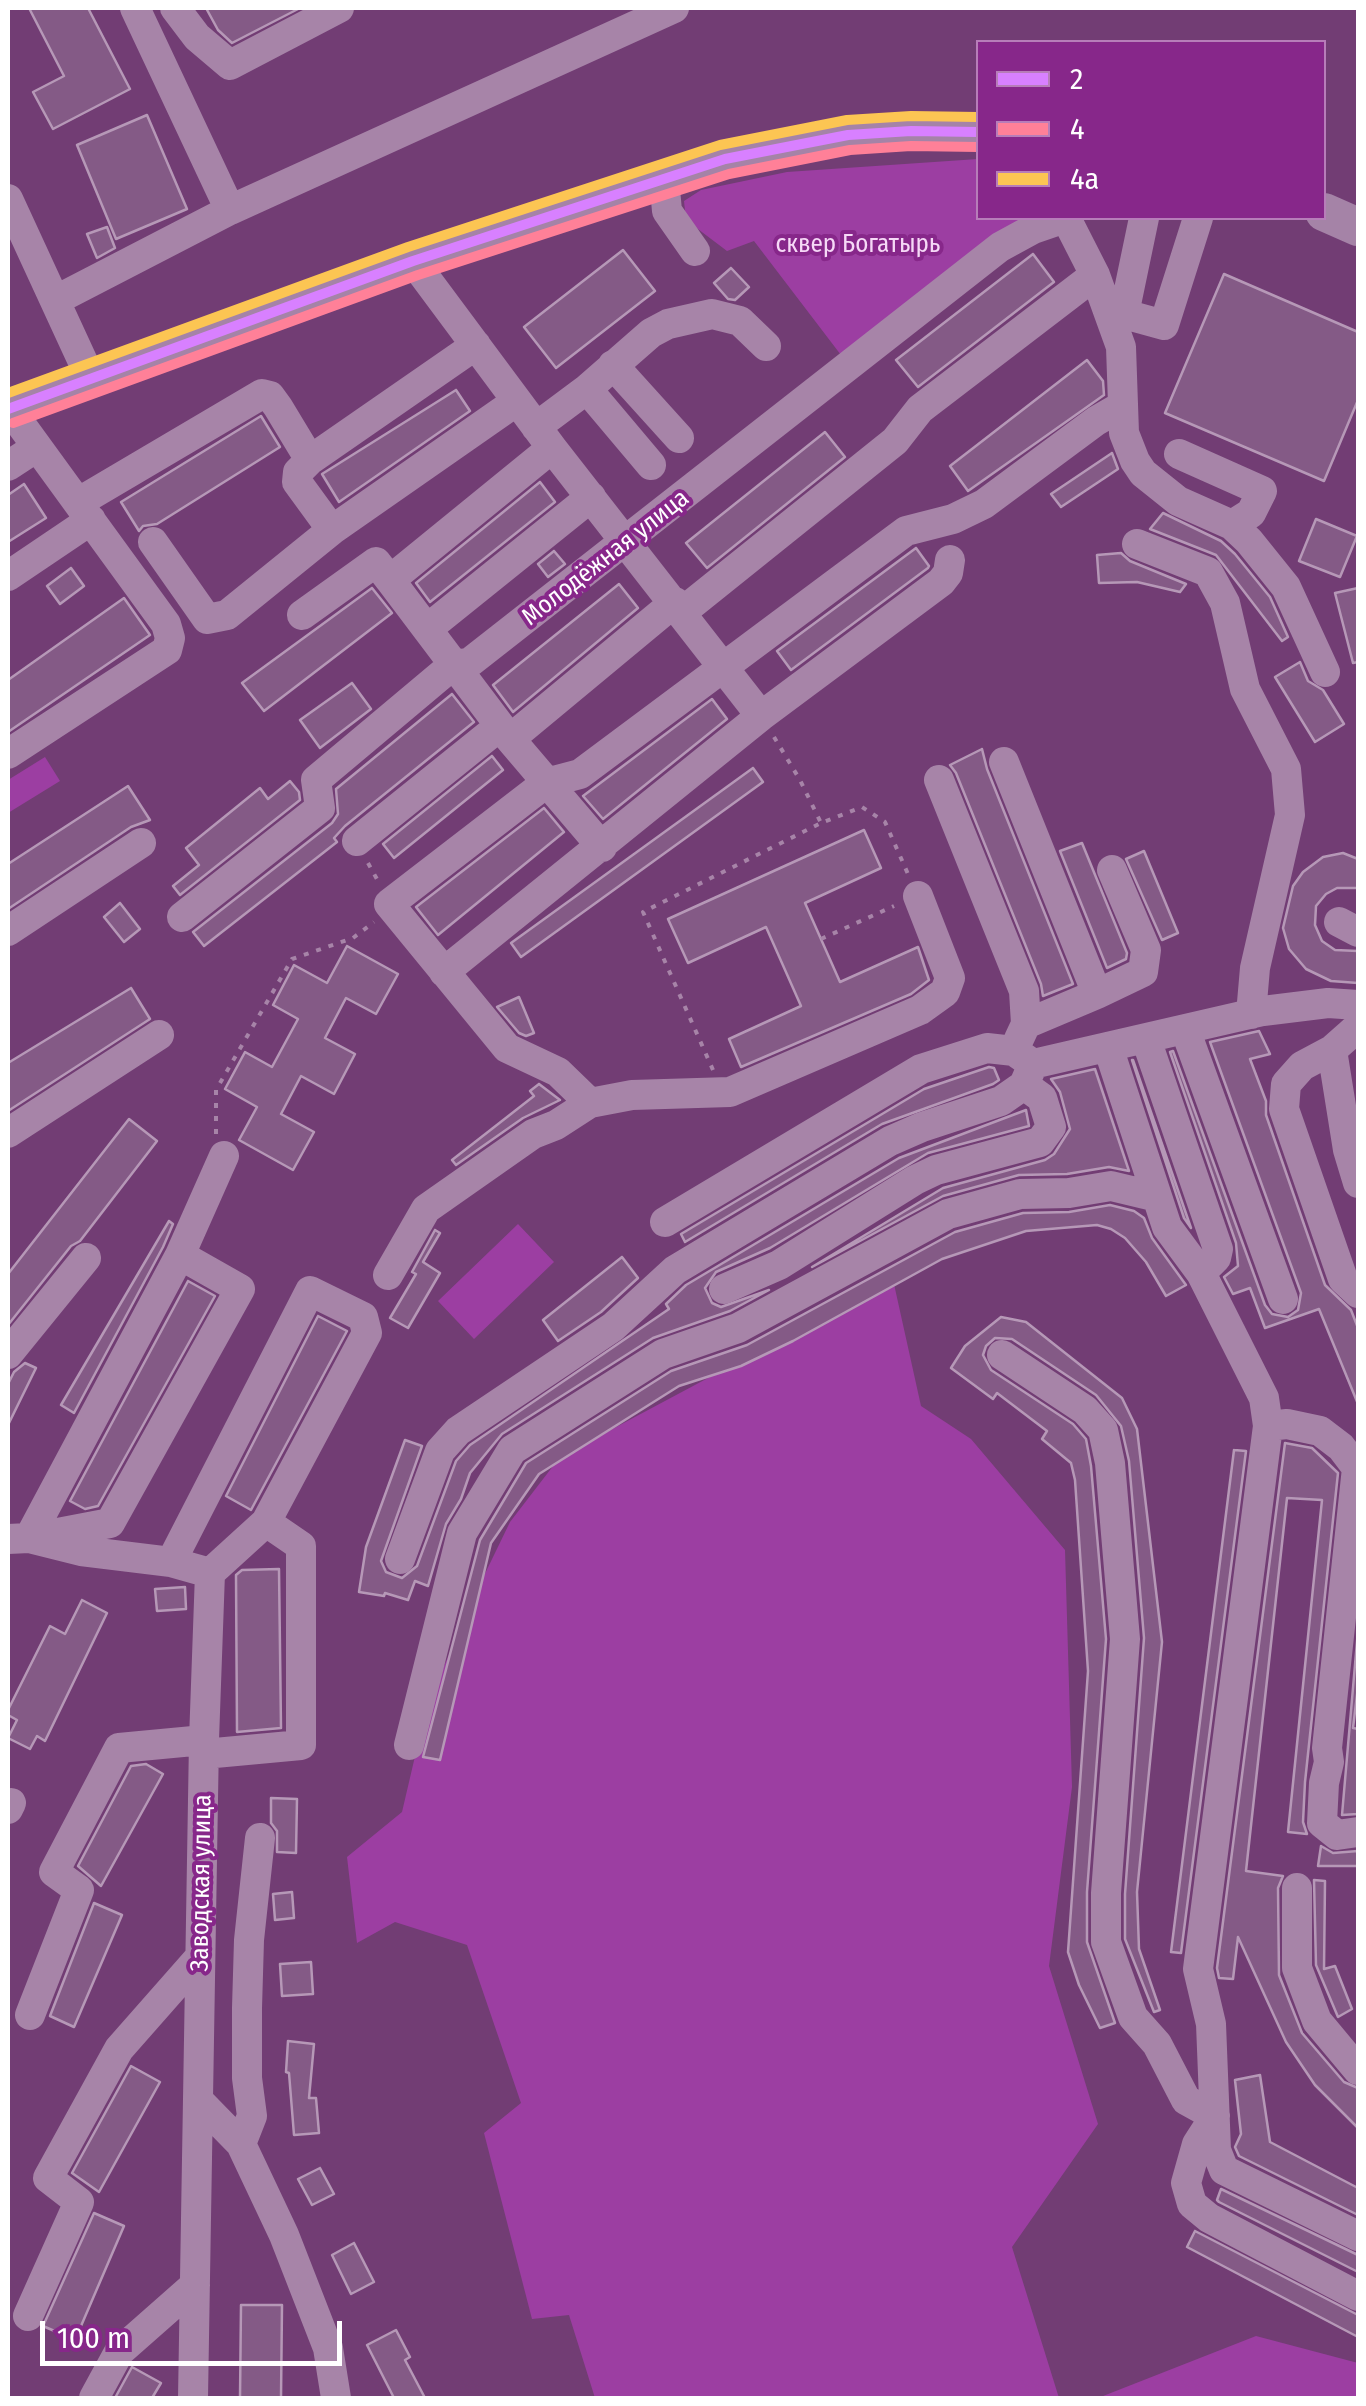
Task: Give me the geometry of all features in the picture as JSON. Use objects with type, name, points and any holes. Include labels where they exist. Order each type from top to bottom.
[{"type":"main road","points":[[8,408],[413,261],[755,152],[848,135],[976,132]]},
{"type":"main road","points":[[1326,213],[1358,227]]},
{"type":"street","points":[[136,8],[230,210]]},
{"type":"street","points":[[175,8],[197,37],[230,64],[339,8]]},
{"type":"street","points":[[56,300],[230,210],[674,8]]},
{"type":"street","points":[[664,178],[667,211],[695,251]]},
{"type":"street","points":[[8,199],[90,377]]},
{"type":"street","name":"Молодёжная улица","points":[[182,917],[320,808],[316,780],[453,666],[469,663],[971,269],[1033,229],[1060,220]]},
{"type":"street","points":[[1067,220],[1095,275],[1121,347],[1122,406],[1129,448],[1143,473],[1178,501],[1232,525],[1286,587],[1325,672]]},
{"type":"street","points":[[1144,220],[1124,314],[1164,325],[1197,220]]},
{"type":"street","points":[[413,261],[544,438],[761,716]]},
{"type":"street","points":[[357,841],[678,607],[895,442],[920,409],[1095,275]]},
{"type":"street","points":[[302,615],[383,571],[544,438],[587,389],[651,333],[689,317],[712,314],[740,321],[766,346]]},
{"type":"street","points":[[476,345],[310,460],[298,472],[297,482],[332,530],[347,533],[383,571],[505,732],[602,846]]},
{"type":"street","points":[[613,365],[679,438]]},
{"type":"street","points":[[587,389],[651,465]]},
{"type":"street","points":[[8,576],[85,511],[262,394],[270,396],[278,407],[310,460]]},
{"type":"street","points":[[153,542],[207,618],[226,615],[332,530],[518,401]]},
{"type":"street","points":[[590,1103],[558,1072],[506,1048],[389,904],[546,782],[580,774],[906,531],[952,519],[984,504],[1122,406]]},
{"type":"street","points":[[8,408],[166,624],[170,638],[167,650],[8,754]]},
{"type":"street","points":[[8,466],[37,447]]},
{"type":"street","points":[[1178,454],[1262,491],[1251,513],[1232,525]]},
{"type":"street","points":[[428,629],[590,497]]},
{"type":"street","points":[[1137,544],[1208,572],[1225,603],[1244,689],[1286,769],[1290,814],[1255,968],[1251,1014]]},
{"type":"street","points":[[444,972],[761,716],[941,582],[948,573],[950,560]]},
{"type":"street","points":[[1004,762],[1097,994]]},
{"type":"street","points":[[724,1289],[779,1265],[915,1180],[936,1170],[1040,1142],[1051,1127],[1024,1056],[1024,991],[939,780]]},
{"type":"street","points":[[8,931],[140,843]]},
{"type":"street","points":[[400,1559],[440,1451],[458,1431],[613,1326],[675,1270],[890,1141],[922,1126],[1001,1101],[1024,1056],[1097,994],[1143,972],[1146,950],[1112,870]]},
{"type":"street","points":[[388,1274],[426,1209],[533,1134],[556,1126],[590,1103],[632,1095],[723,1092],[920,1010],[946,992],[950,978],[918,896]]},
{"type":"street","points":[[665,1222],[921,1069],[988,1048],[1024,1056],[1108,1047],[1251,1014],[1328,1002],[1358,1005]]},
{"type":"street","points":[[1358,1027],[1332,1050],[1302,1066],[1286,1084],[1284,1109],[1343,1279],[1358,1293]]},
{"type":"street","points":[[1185,1029],[1282,1300]]},
{"type":"street","points":[[8,1133],[160,1036]]},
{"type":"street","points":[[1146,1039],[1218,1249],[1216,1258],[1201,1273]]},
{"type":"street","points":[[1108,1047],[1166,1227],[1201,1273],[1264,1398],[1268,1426],[1198,1969],[1211,2024],[1216,2150],[1224,2170],[1358,2236]]},
{"type":"street","points":[[1332,1050],[1348,1150],[1358,1183]]},
{"type":"street","points":[[18,1539],[180,1256],[224,1156]]},
{"type":"street","points":[[409,1745],[462,1532],[512,1450],[663,1354],[738,1328],[948,1214],[1020,1194],[1069,1193],[1111,1186],[1157,1197]]},
{"type":"street","points":[[18,1539],[110,1523],[240,1288],[180,1256]]},
{"type":"street","points":[[8,1354],[86,1258]]},
{"type":"street","points":[[18,1539],[81,1552],[171,1562],[210,1573],[266,1522],[367,1333],[363,1317],[310,1291],[171,1562]]},
{"type":"street","points":[[1002,1355],[1085,1410],[1102,1430],[1110,1463],[1126,1639],[1106,1893],[1106,1942],[1133,2017],[1156,2044],[1186,2100],[1215,2116]]},
{"type":"street","points":[[1268,1426],[1287,1424],[1320,1431],[1341,1446],[1358,1468],[1327,1748],[1344,1762],[1324,1783],[1322,1823],[1337,1835],[1358,1832]]},
{"type":"street","points":[[30,2016],[79,1890],[54,1872],[119,1748],[300,1745],[301,1546],[266,1522]]},
{"type":"street","name":"Заводская улица","points":[[193,2398],[210,1573]]},
{"type":"street","points":[[242,2144],[252,2116],[247,2078],[248,1940],[260,1838]]},
{"type":"street","points":[[1297,1888],[1297,1968],[1317,2022],[1358,2070]]},
{"type":"street","points":[[28,2316],[79,2202],[48,2178],[119,2049],[200,1957]]},
{"type":"street","points":[[198,2100],[242,2144],[284,2235],[328,2348],[336,2398]]},
{"type":"street","points":[[1215,2116],[1197,2144],[1186,2183],[1192,2204],[1209,2218],[1358,2296]]},
{"type":"street","points":[[94,2398],[119,2352],[195,2284]]},
{"type":"path","points":[[761,716],[821,823]]},
{"type":"path","points":[[723,1092],[643,912],[821,823],[862,807],[885,822],[918,896],[821,939]]},
{"type":"path","points":[[224,1156],[216,1144],[216,1090],[292,959],[353,938],[389,904],[357,841]]},
{"type":"green space","name":"сквер Богатырь","points":[[976,159],[976,220],[1034,220],[844,359],[754,241],[727,251],[686,220],[684,201],[701,190],[787,172]]},
{"type":"green space","points":[[45,757],[60,781],[8,813],[8,780]]},
{"type":"green space","points":[[518,1224],[554,1262],[474,1339],[438,1301]]},
{"type":"green space","points":[[892,1275],[921,1406],[971,1439],[1065,1550],[1072,1787],[1049,1966],[1098,2124],[1012,2247],[1059,2398],[595,2398],[569,2315],[532,2319],[484,2133],[521,2103],[467,1945],[395,1922],[357,1943],[347,1857],[402,1812],[427,1705],[479,1586],[510,1522],[560,1457]]},
{"type":"green space","points":[[1256,2336],[1358,2363],[1358,2398],[1098,2398]]},
{"type":"building","points":[[29,8],[88,8],[130,89],[53,129],[33,92],[64,76]]},
{"type":"building","points":[[206,8],[300,8],[232,43],[218,30]]},
{"type":"building","points":[[147,115],[187,209],[116,239],[77,145]]},
{"type":"building","points":[[107,227],[115,248],[97,258],[87,234]]},
{"type":"building","points":[[623,250],[655,291],[556,368],[524,327]]},
{"type":"building","points":[[1033,254],[1054,282],[918,387],[896,360]]},
{"type":"building","points":[[731,268],[749,287],[735,300],[728,299],[714,283]]},
{"type":"building","points":[[1224,274],[1358,332],[1358,400],[1324,481],[1165,413]]},
{"type":"building","points":[[1087,360],[1103,381],[1104,395],[968,491],[950,466]]},
{"type":"building","points":[[456,390],[470,411],[339,502],[322,474]]},
{"type":"building","points":[[261,416],[280,447],[157,524],[143,526],[139,531],[121,502]]},
{"type":"building","points":[[825,432],[845,457],[707,568],[686,543]]},
{"type":"building","points":[[1112,453],[1118,469],[1061,507],[1051,494]]},
{"type":"building","points":[[540,482],[555,502],[430,602],[416,583]]},
{"type":"building","points":[[24,484],[46,518],[8,542],[8,495]]},
{"type":"building","points":[[1163,513],[1221,541],[1235,554],[1270,597],[1288,637],[1282,641],[1216,555],[1150,529]]},
{"type":"building","points":[[1316,519],[1357,536],[1340,577],[1299,561]]},
{"type":"building","points":[[916,548],[928,568],[791,670],[777,651]]},
{"type":"building","points":[[554,551],[565,564],[548,577],[538,564]]},
{"type":"building","points":[[1121,553],[1130,561],[1186,584],[1180,592],[1137,582],[1099,583],[1097,555]]},
{"type":"building","points":[[71,568],[84,586],[60,604],[47,586]]},
{"type":"building","points":[[619,584],[638,608],[513,712],[493,685]]},
{"type":"building","points":[[372,588],[392,613],[264,711],[242,683]]},
{"type":"building","points":[[1358,588],[1358,662],[1353,663],[1335,593]]},
{"type":"building","points":[[124,598],[150,635],[8,732],[8,680]]},
{"type":"building","points":[[1300,662],[1308,681],[1323,690],[1344,724],[1315,742],[1275,677]]},
{"type":"building","points":[[352,683],[371,709],[320,748],[300,720]]},
{"type":"building","points":[[452,694],[474,722],[345,826],[334,838],[337,842],[204,946],[193,932],[332,823],[338,814],[336,789]]},
{"type":"building","points":[[712,699],[727,719],[603,819],[583,796]]},
{"type":"building","points":[[982,749],[1073,984],[1043,996],[950,765]]},
{"type":"building","points":[[492,756],[503,770],[394,858],[383,844]]},
{"type":"building","points":[[753,768],[763,782],[521,957],[511,943]]},
{"type":"building","points":[[290,781],[300,800],[180,895],[173,886],[199,865],[186,848],[260,788],[268,799]]},
{"type":"building","points":[[128,786],[150,820],[131,827],[8,909],[8,864]]},
{"type":"building","points":[[544,808],[564,832],[438,935],[416,907]]},
{"type":"building","points":[[864,830],[881,868],[805,903],[840,982],[918,947],[929,980],[911,994],[741,1067],[729,1039],[801,1006],[766,927],[688,963],[668,919]]},
{"type":"building","points":[[1082,843],[1127,953],[1126,959],[1107,968],[1060,851]]},
{"type":"building","points":[[1144,851],[1178,933],[1162,940],[1126,859]]},
{"type":"building","points":[[1343,853],[1358,859],[1358,888],[1337,888],[1326,894],[1316,906],[1315,925],[1322,941],[1335,950],[1358,951],[1358,983],[1331,981],[1306,969],[1289,949],[1283,928],[1293,886],[1303,872],[1323,857]]},
{"type":"building","points":[[120,903],[140,929],[124,942],[104,917]]},
{"type":"building","points":[[347,946],[398,974],[376,1014],[346,998],[325,1038],[355,1054],[334,1094],[301,1076],[281,1114],[314,1132],[293,1170],[239,1140],[257,1107],[225,1089],[245,1052],[272,1067],[298,1019],[273,1005],[294,965],[327,983]]},
{"type":"building","points":[[131,988],[150,1019],[8,1111],[8,1063]]},
{"type":"building","points":[[519,997],[534,1033],[526,1036],[497,1007]]},
{"type":"building","points":[[1259,1031],[1270,1054],[1250,1059],[1266,1101],[1266,1115],[1325,1285],[1351,1310],[1358,1328],[1358,1404],[1319,1309],[1265,1328],[1250,1288],[1233,1294],[1224,1277],[1238,1266],[1236,1243],[1170,1052],[1173,1051],[1265,1305],[1272,1314],[1288,1317],[1298,1310],[1301,1293],[1210,1042]]},
{"type":"building","points":[[1133,1060],[1191,1228],[1184,1218]]},
{"type":"building","points":[[994,1068],[999,1080],[993,1084],[882,1124],[685,1242],[681,1234],[924,1089]]},
{"type":"building","points":[[1095,1069],[1129,1171],[1109,1167],[1067,1174],[1019,1175],[943,1196],[812,1267],[943,1188],[1045,1160],[1054,1154],[1070,1129],[1060,1092],[1051,1079]]},
{"type":"building","points":[[539,1084],[560,1100],[523,1118],[456,1165],[452,1160],[534,1096],[530,1091]]},
{"type":"building","points":[[1026,1110],[1029,1126],[928,1153],[770,1248],[716,1272],[705,1288],[712,1303],[721,1307],[769,1290],[730,1311],[653,1338],[502,1434],[470,1473],[446,1524],[428,1586],[415,1581],[408,1600],[385,1593],[384,1596],[359,1592],[366,1547],[405,1440],[422,1446],[381,1561],[386,1572],[402,1578],[417,1566],[456,1461],[470,1445],[669,1309],[666,1304],[686,1285],[899,1158]]},
{"type":"building","points":[[129,1119],[157,1141],[80,1241],[71,1246],[8,1325],[8,1274]]},
{"type":"building","points":[[1110,1205],[1144,1218],[1152,1238],[1186,1285],[1166,1296],[1146,1262],[1125,1238],[1111,1229],[1097,1225],[1026,1231],[942,1259],[793,1341],[741,1366],[679,1386],[539,1474],[491,1543],[440,1760],[423,1757],[480,1540],[526,1463],[671,1371],[747,1345],[955,1232],[1023,1213],[1069,1212]]},
{"type":"building","points":[[169,1221],[173,1224],[163,1247],[74,1413],[61,1405]]},
{"type":"building","points":[[435,1230],[440,1233],[423,1262],[440,1273],[408,1328],[390,1318],[416,1274],[412,1272]]},
{"type":"building","points":[[622,1257],[638,1278],[601,1312],[558,1341],[543,1320]]},
{"type":"building","points":[[188,1281],[215,1296],[98,1506],[85,1509],[70,1501]]},
{"type":"building","points":[[318,1316],[347,1331],[251,1510],[226,1496]]},
{"type":"building","points":[[1001,1317],[1026,1322],[1122,1398],[1137,1429],[1162,1642],[1137,1892],[1139,1949],[1160,2010],[1154,2012],[1125,1939],[1144,1638],[1129,1461],[1121,1426],[1096,1395],[1012,1339],[995,1338],[986,1346],[983,1355],[991,1370],[1073,1424],[1086,1439],[1091,1466],[1106,1639],[1087,1892],[1087,1942],[1115,2023],[1100,2028],[1068,1952],[1088,1671],[1075,1480],[1071,1463],[1042,1439],[1047,1431],[997,1393],[993,1399],[951,1368],[965,1346]]},
{"type":"building","points":[[25,1363],[36,1368],[8,1425],[8,1384]]},
{"type":"building","points":[[1285,1443],[1312,1448],[1338,1473],[1305,1782],[1303,1822],[1307,1834],[1288,1832],[1322,1500],[1287,1498],[1246,1871],[1283,1876],[1278,1888],[1279,1975],[1302,2033],[1344,2082],[1358,2088],[1358,2128],[1315,2085],[1286,2042],[1238,1937],[1233,1979],[1219,1978],[1217,1968]]},
{"type":"building","points":[[1234,1450],[1246,1451],[1181,1953],[1171,1952]]},
{"type":"building","points":[[279,1569],[281,1728],[237,1732],[236,1575],[242,1570]]},
{"type":"building","points":[[185,1587],[186,1609],[157,1611],[155,1589]]},
{"type":"building","points":[[82,1600],[107,1613],[45,1741],[37,1736],[30,1749],[8,1738],[17,1720],[8,1715],[8,1710],[50,1626],[65,1634]]},
{"type":"building","points":[[1358,1630],[1353,1728],[1358,1729],[1358,1814],[1342,1815]]},
{"type":"building","points":[[146,1764],[163,1774],[101,1886],[78,1866],[131,1766]]},
{"type":"building","points":[[271,1798],[297,1799],[296,1853],[277,1852]]},
{"type":"building","points":[[1321,1846],[1333,1853],[1358,1851],[1358,1866],[1318,1866]]},
{"type":"building","points":[[1314,1880],[1325,1881],[1324,1969],[1335,1966],[1352,2009],[1338,2017],[1316,1965]]},
{"type":"building","points":[[292,1892],[294,1918],[275,1920],[273,1894]]},
{"type":"building","points":[[94,1903],[122,1915],[74,2027],[50,2016]]},
{"type":"building","points":[[311,1962],[313,1994],[282,1996],[280,1964]]},
{"type":"building","points":[[288,2041],[314,2044],[309,2098],[316,2098],[319,2133],[294,2135],[286,2072]]},
{"type":"building","points":[[131,2066],[160,2082],[99,2192],[72,2173]]},
{"type":"building","points":[[1260,2075],[1270,2142],[1358,2188],[1358,2215],[1239,2156],[1235,2147],[1241,2134],[1235,2080]]},
{"type":"building","points":[[320,2168],[334,2194],[312,2205],[298,2179]]},
{"type":"building","points":[[1221,2189],[1358,2255],[1358,2272],[1219,2202]]},
{"type":"building","points":[[94,2213],[124,2226],[75,2340],[43,2326]]},
{"type":"building","points":[[1195,2231],[1358,2315],[1358,2337],[1187,2247]]},
{"type":"building","points":[[354,2243],[374,2282],[351,2294],[332,2255]]},
{"type":"building","points":[[241,2305],[282,2305],[281,2398],[240,2398]]},
{"type":"building","points":[[396,2330],[410,2357],[405,2360],[425,2398],[394,2398],[367,2345]]},
{"type":"building","points":[[132,2367],[161,2383],[152,2398],[115,2398]]},
{"type":"transit line","name":"4а","points":[[8,393],[408,247],[720,145],[847,120],[976,117]]},
{"type":"transit line","name":"2","points":[[8,409],[413,261],[725,159],[848,135],[976,132]]},
{"type":"transit line","name":"4","points":[[13,423],[418,275],[729,174],[850,150],[976,147]]}]
